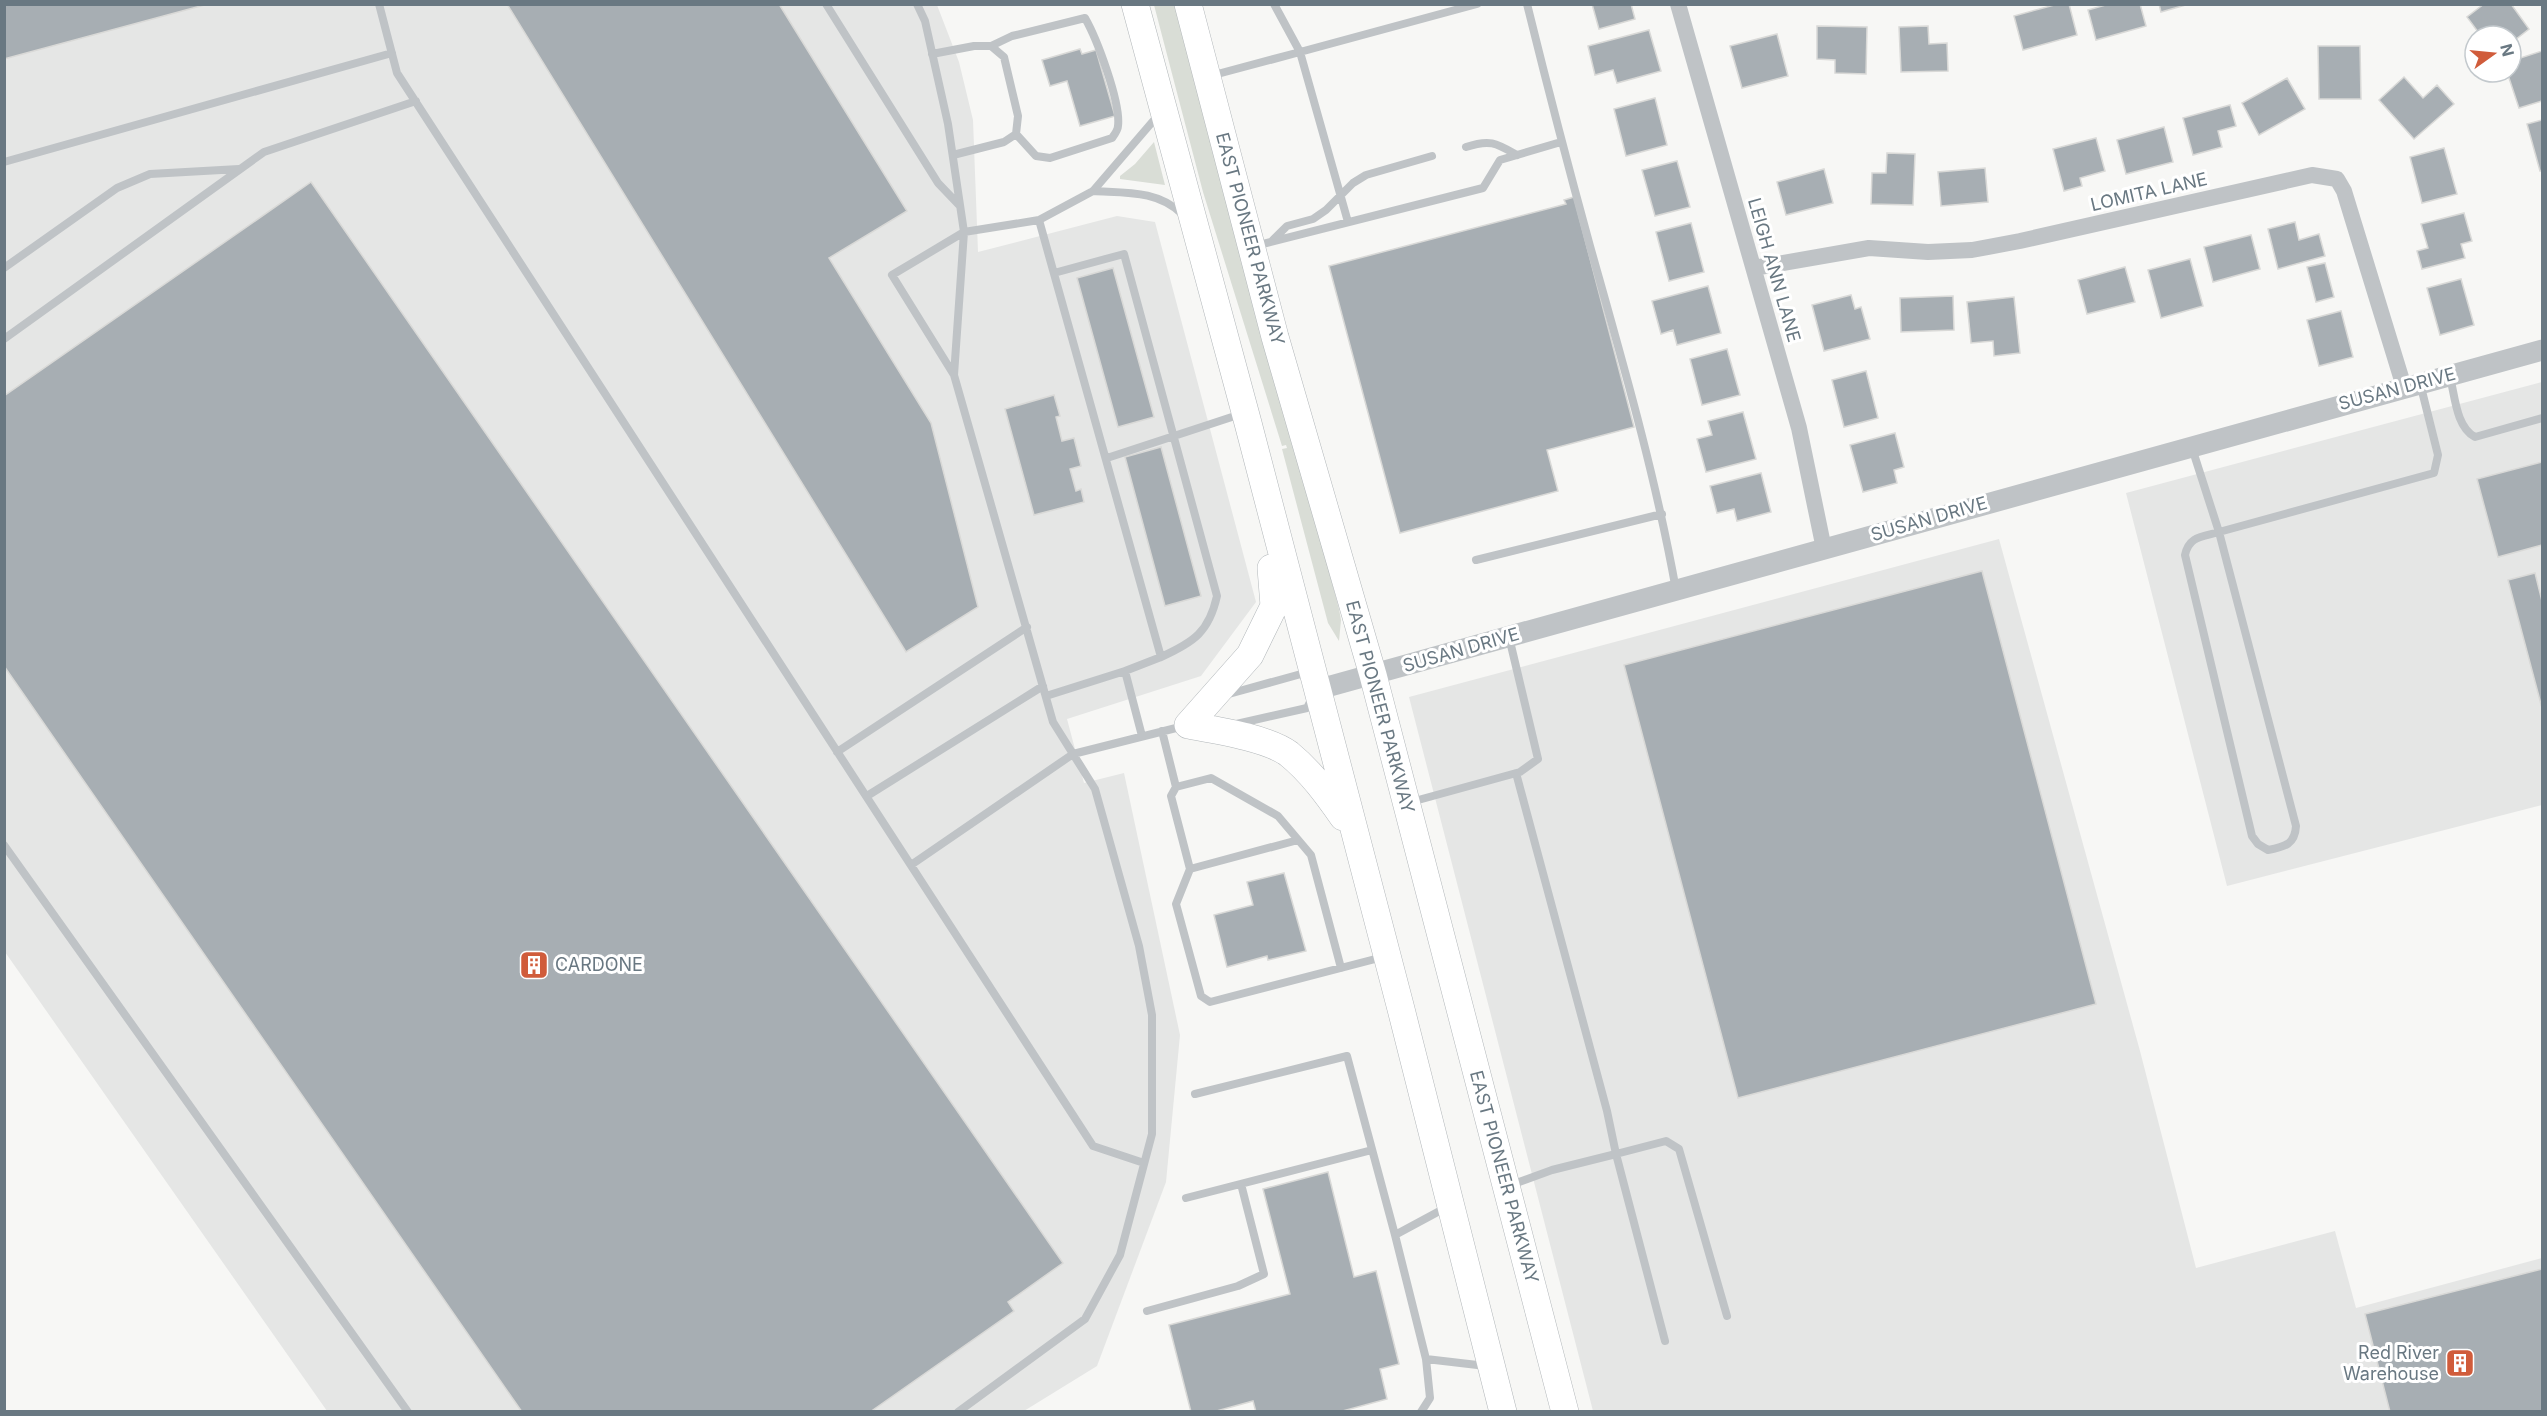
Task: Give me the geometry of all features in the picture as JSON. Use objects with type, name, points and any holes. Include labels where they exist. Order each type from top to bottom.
[{"type":"main road","points":[[1135,4],[1387,956],[1503,1412]]},
{"type":"main road","name":"EAST PIONEER PARKWAY","points":[[1190,5],[1207,77],[1262,244],[1565,1412]]},
{"type":"main road","points":[[1175,728],[1250,655],[1274,606],[1266,495]]},
{"type":"main road","points":[[1175,728],[1241,734],[1288,753],[1322,786],[1353,831]]},
{"type":"street","name":"LEIGH ANN LANE","points":[[1678,4],[1798,428],[1824,549]]},
{"type":"street","name":"LOMITA LANE","points":[[1754,268],[1869,248],[1928,252],[1972,250],[2312,175],[2337,179],[2344,191],[2412,385]]},
{"type":"street","name":"SUSAN DRIVE","points":[[1316,690],[2542,350]]},
{"type":"lane","points":[[379,4],[397,74],[1093,1146],[1144,1163]]},
{"type":"lane","points":[[826,4],[938,183],[960,206]]},
{"type":"lane","points":[[917,4],[925,21],[953,155],[964,232],[954,375]]},
{"type":"lane","points":[[1274,4],[1300,52],[1348,222]]},
{"type":"lane","points":[[1207,77],[1477,4]]},
{"type":"lane","points":[[1527,4],[1561,142],[1643,435],[1662,514],[1676,590]]},
{"type":"lane","points":[[932,54],[991,45],[1012,36],[1085,18],[1094,34],[1118,111],[1118,128],[1112,138],[1050,158],[1036,156],[1016,134],[1018,116],[1004,57],[991,45]]},
{"type":"lane","points":[[4,162],[392,53]]},
{"type":"lane","points":[[4,339],[264,152],[416,101]]},
{"type":"lane","points":[[958,1412],[1085,1318],[1120,1255],[1152,1134],[1152,1015],[1139,946],[1095,789],[1053,722],[954,375],[892,275],[964,232],[1039,220],[1093,190],[1162,110]]},
{"type":"lane","points":[[953,155],[1004,142],[1016,134]]},
{"type":"lane","points":[[1466,147],[1482,142],[1496,143],[1517,154]]},
{"type":"lane","points":[[1262,244],[1483,188],[1500,160],[1561,142]]},
{"type":"lane","points":[[1262,244],[1287,226],[1313,219],[1366,175],[1432,156]]},
{"type":"lane","points":[[4,268],[117,188],[150,174],[240,169]]},
{"type":"lane","points":[[1093,190],[1147,194],[1171,203],[1193,224]]},
{"type":"lane","points":[[1039,220],[1161,657]]},
{"type":"lane","points":[[1046,696],[1125,671],[1187,644],[1212,618],[1217,596],[1124,254],[1054,273]]},
{"type":"lane","points":[[2449,375],[2462,425],[2468,433],[2475,437],[2542,418]]},
{"type":"lane","points":[[2191,446],[2219,532],[2296,826],[2296,834],[2291,843],[2280,848],[2268,850],[2258,844],[2253,836],[2185,555],[2187,545],[2194,539],[2219,532],[2434,473],[2438,455],[2412,385]]},
{"type":"lane","points":[[1107,458],[1245,413]]},
{"type":"lane","points":[[1476,560],[1662,514]]},
{"type":"lane","points":[[837,752],[1027,627]]},
{"type":"lane","points":[[1407,803],[1516,773],[1538,759],[1509,637]]},
{"type":"lane","points":[[1125,671],[1142,736]]},
{"type":"lane","points":[[911,865],[1073,754],[1175,728],[1225,726],[1307,708],[1316,690],[1301,674],[1220,696],[1175,728]]},
{"type":"lane","points":[[867,796],[1043,686]]},
{"type":"lane","points":[[1175,728],[1176,787],[1170,796],[1190,869],[1176,904],[1200,996],[1210,1002],[1387,956]]},
{"type":"lane","points":[[1516,773],[1607,1111],[1665,1341]]},
{"type":"lane","points":[[1176,787],[1211,778],[1278,816],[1311,855],[1341,968]]},
{"type":"lane","points":[[1190,869],[1298,840]]},
{"type":"lane","points":[[4,845],[408,1412]]},
{"type":"lane","points":[[1195,1094],[1347,1056],[1426,1359],[1430,1398],[1421,1412]]},
{"type":"lane","points":[[1506,1186],[1552,1170],[1666,1141],[1679,1149],[1727,1316]]},
{"type":"lane","points":[[1186,1198],[1372,1150]]},
{"type":"lane","points":[[1147,1311],[1238,1286],[1264,1274],[1241,1184]]},
{"type":"lane","points":[[1395,1235],[1450,1205]]},
{"type":"lane","points":[[1426,1359],[1491,1366]]},
{"type":"shaded area","points":[[4,5],[937,5],[959,62],[973,120],[978,252],[1117,216],[1155,222],[1256,602],[1201,676],[1067,719],[1084,783],[1124,773],[1180,1035],[1166,1182],[1097,1366],[1024,1411],[327,1411],[5,952]]},
{"type":"shaded area","points":[[1154,5],[1180,5],[1339,609],[1341,620],[1339,641],[1328,623],[1282,449],[1287,448],[1286,445],[1282,446],[1203,192]]},
{"type":"shaded area","points":[[1154,142],[1165,185],[1120,179],[1120,176],[1135,164]]},
{"type":"shaded area","points":[[2542,382],[2542,805],[2227,886],[2126,493]]},
{"type":"shaded area","points":[[1999,539],[2140,1051],[2196,1268],[2335,1231],[2356,1308],[2542,1258],[2542,1411],[1593,1411],[1409,697]]},
{"type":"building","points":[[4,4],[208,4],[4,59]]},
{"type":"building","points":[[507,4],[779,4],[907,211],[829,258],[931,423],[978,607],[906,652]]},
{"type":"building","points":[[1592,4],[1631,4],[1635,19],[1599,29]]},
{"type":"building","points":[[2058,4],[2069,4],[2077,35],[2023,50],[2014,16]]},
{"type":"building","points":[[2109,4],[2140,4],[2146,26],[2096,40],[2088,10]]},
{"type":"building","points":[[2159,4],[2189,4],[2161,12]]},
{"type":"building","points":[[2484,4],[2511,4],[2529,29],[2523,34],[2523,24],[2472,24],[2467,17]]},
{"type":"building","points":[[1817,26],[1867,27],[1866,74],[1835,73],[1835,60],[1817,59]]},
{"type":"building","points":[[1928,26],[1929,44],[1947,43],[1948,71],[1901,72],[1899,27]]},
{"type":"building","points":[[1649,30],[1661,71],[1617,83],[1613,70],[1595,75],[1588,46]]},
{"type":"building","points":[[1777,34],[1788,76],[1742,88],[1730,46]]},
{"type":"building","points":[[2318,46],[2360,46],[2361,99],[2319,99]]},
{"type":"building","points":[[1080,49],[1082,54],[1096,50],[1115,116],[1080,126],[1067,81],[1050,86],[1042,60]]},
{"type":"building","points":[[2542,51],[2542,101],[2519,108],[2511,84],[2523,84],[2523,57]]},
{"type":"building","points":[[2404,77],[2423,98],[2437,85],[2454,104],[2414,139],[2379,100]]},
{"type":"building","points":[[2287,78],[2305,109],[2259,135],[2242,103]]},
{"type":"building","points":[[1655,98],[1667,145],[1626,156],[1614,109]]},
{"type":"building","points":[[2230,105],[2236,126],[2218,131],[2222,147],[2193,155],[2183,118]]},
{"type":"building","points":[[2542,120],[2542,171],[2540,171],[2527,124]]},
{"type":"building","points":[[2164,127],[2173,162],[2126,174],[2117,140]]},
{"type":"building","points":[[2096,138],[2105,171],[2080,178],[2082,186],[2064,191],[2053,149]]},
{"type":"building","points":[[2444,148],[2457,194],[2422,203],[2410,157]]},
{"type":"building","points":[[1887,153],[1915,154],[1913,205],[1871,204],[1872,173],[1886,173]]},
{"type":"building","points":[[1677,161],[1690,207],[1655,216],[1642,170]]},
{"type":"building","points":[[1985,168],[1988,202],[1941,206],[1938,172]]},
{"type":"building","points":[[1824,169],[1833,203],[1786,215],[1777,182]]},
{"type":"building","name":"CARDONE","points":[[311,182],[1063,1263],[1008,1302],[1014,1311],[870,1412],[522,1412],[4,666],[4,396]]},
{"type":"building","points":[[1574,197],[1634,427],[1547,450],[1558,491],[1400,533],[1329,266],[1566,204],[1564,200]]},
{"type":"building","points":[[2464,213],[2472,241],[2461,244],[2465,258],[2422,269],[2417,251],[2428,248],[2421,224]]},
{"type":"building","points":[[2295,222],[2299,240],[2319,234],[2325,256],[2278,269],[2268,229]]},
{"type":"building","points":[[1691,223],[1704,272],[1669,281],[1656,232]]},
{"type":"building","points":[[2251,235],[2260,269],[2213,282],[2204,247]]},
{"type":"building","points":[[2190,259],[2203,306],[2161,318],[2148,270]]},
{"type":"building","points":[[2325,263],[2334,297],[2316,302],[2307,267]]},
{"type":"building","points":[[2125,267],[2135,302],[2087,314],[2078,280]]},
{"type":"building","points":[[1113,268],[1154,417],[1118,427],[1077,278]]},
{"type":"building","points":[[2461,279],[2474,325],[2440,335],[2427,288]]},
{"type":"building","points":[[1708,286],[1721,333],[1677,345],[1673,330],[1661,334],[1652,301]]},
{"type":"building","points":[[1851,295],[1855,309],[1861,307],[1870,339],[1824,351],[1812,305]]},
{"type":"building","points":[[1953,296],[1954,330],[1901,332],[1900,298]]},
{"type":"building","points":[[2014,297],[2020,353],[1994,356],[1993,341],[1971,343],[1967,302]]},
{"type":"building","points":[[2341,311],[2353,357],[2319,366],[2307,320]]},
{"type":"building","points":[[1727,349],[1740,395],[1702,405],[1690,359]]},
{"type":"building","points":[[1866,371],[1878,418],[1844,427],[1832,380]]},
{"type":"building","points":[[1054,395],[1060,416],[1056,417],[1062,441],[1074,438],[1081,466],[1070,469],[1076,491],[1081,489],[1084,502],[1034,515],[1005,409]]},
{"type":"building","points":[[1743,412],[1756,459],[1706,472],[1697,439],[1712,435],[1708,421]]},
{"type":"building","points":[[1895,433],[1904,467],[1894,470],[1897,483],[1863,492],[1850,445]]},
{"type":"building","points":[[1161,447],[1201,596],[1165,606],[1125,457]]},
{"type":"building","points":[[2542,462],[2542,545],[2498,557],[2477,479]]},
{"type":"building","points":[[1761,473],[1771,512],[1737,521],[1734,509],[1717,513],[1710,486]]},
{"type":"building","points":[[1982,571],[2096,1004],[1738,1098],[1624,665]]},
{"type":"building","points":[[2535,573],[2542,601],[2542,708],[2508,580]]},
{"type":"building","points":[[1284,873],[1306,951],[1268,960],[1267,956],[1227,967],[1214,915],[1253,905],[1247,882]]},
{"type":"building","points":[[1328,1172],[1354,1277],[1376,1271],[1399,1364],[1380,1369],[1387,1399],[1339,1412],[1256,1412],[1253,1401],[1213,1412],[1191,1412],[1169,1325],[1290,1294],[1263,1189]]},
{"type":"building","name":"Red River Warehouse","points":[[2542,1269],[2542,1412],[2390,1412],[2365,1314]]},
{"type":"place","name":"CARDONE","points":[[534,965]]},
{"type":"place","name":"Red River Warehouse","points":[[2460,1363]]}]
